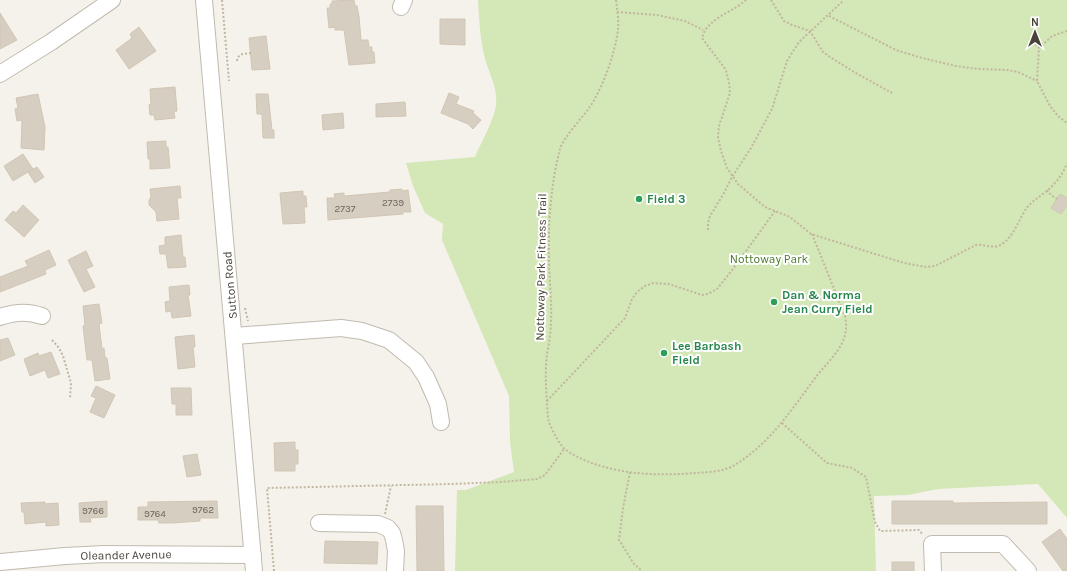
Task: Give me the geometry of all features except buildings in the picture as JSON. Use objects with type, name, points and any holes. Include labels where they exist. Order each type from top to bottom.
[{"type":"street","points":[[0,74],[51,42],[112,0]]},
{"type":"street","name":"Sutton Road","points":[[204,0],[254,571]]},
{"type":"street","points":[[0,317],[25,312],[42,316]]},
{"type":"street","points":[[234,336],[341,328],[362,331],[389,340],[416,362],[426,377],[434,392],[441,422]]},
{"type":"street","points":[[319,523],[378,524],[388,528],[392,533],[396,551],[395,571]]},
{"type":"street","points":[[933,571],[932,544],[1002,544],[1028,571]]},
{"type":"street","name":"Oleander Avenue","points":[[0,562],[104,554],[253,555]]},
{"type":"path","points":[[222,0],[229,81]]},
{"type":"path","name":"Nottoway Park Fitness Trail","points":[[564,449],[548,423],[546,370],[552,320],[549,255],[551,190],[561,146],[592,103],[609,67],[619,28],[616,0]]},
{"type":"path","points":[[746,0],[710,24],[704,30],[702,38],[726,70],[729,83],[730,93],[719,126],[718,137],[721,151],[726,168],[738,184],[760,202],[775,211],[790,217],[812,234],[904,262],[935,266],[976,245],[982,244],[998,246],[1009,237],[1027,208],[1034,200],[1054,185],[1064,171],[1067,163]]},
{"type":"path","points":[[771,0],[784,20],[792,25],[810,31],[823,52],[854,72],[892,93]]},
{"type":"path","points":[[708,230],[710,216],[724,194],[732,176],[751,148],[772,109],[787,61],[799,42],[829,16],[843,1]]},
{"type":"path","points":[[617,12],[657,15],[685,21],[704,30]]},
{"type":"path","points":[[829,16],[890,47],[922,58],[956,66],[1018,72],[1037,80]]},
{"type":"path","points":[[1067,31],[1052,36],[1039,48],[1037,80],[1050,106],[1058,116],[1067,123]]},
{"type":"path","points":[[1029,39],[1039,48]]},
{"type":"path","points":[[238,61],[240,54],[251,53]]},
{"type":"path","points":[[1047,190],[1057,199]]},
{"type":"path","points":[[547,401],[625,318],[632,299],[637,292],[645,286],[653,283],[669,284],[702,295],[708,294],[717,289],[775,211]]},
{"type":"path","points":[[274,571],[267,488],[391,486],[501,482],[537,479],[545,475],[564,449],[593,463],[615,470],[650,475],[712,472],[731,467],[749,455],[782,423],[844,341],[848,327],[845,316],[812,234]]},
{"type":"path","points":[[52,340],[59,348],[63,356],[71,383],[70,399]]},
{"type":"path","points":[[782,423],[827,463],[852,468],[866,477],[874,522],[880,531],[919,530],[932,544]]},
{"type":"path","points":[[630,472],[619,540],[634,564],[642,571]]},
{"type":"path","points":[[385,518],[391,486]]},
{"type":"green space","name":"Nottoway Park","points":[[478,0],[1067,0],[1067,518],[1038,484],[938,489],[908,495],[874,496],[876,571],[455,571],[457,490],[466,490],[514,472],[510,442],[509,396],[442,240],[443,224],[425,213],[413,186],[406,163],[475,157],[490,125],[495,111],[496,92],[483,48]]},
{"type":"place","name":"Field 3","points":[[639,199]]},
{"type":"place","name":"Dan & Norma Jean Curry Field","points":[[774,302]]},
{"type":"place","name":"Lee Barbash Field","points":[[664,353]]}]
